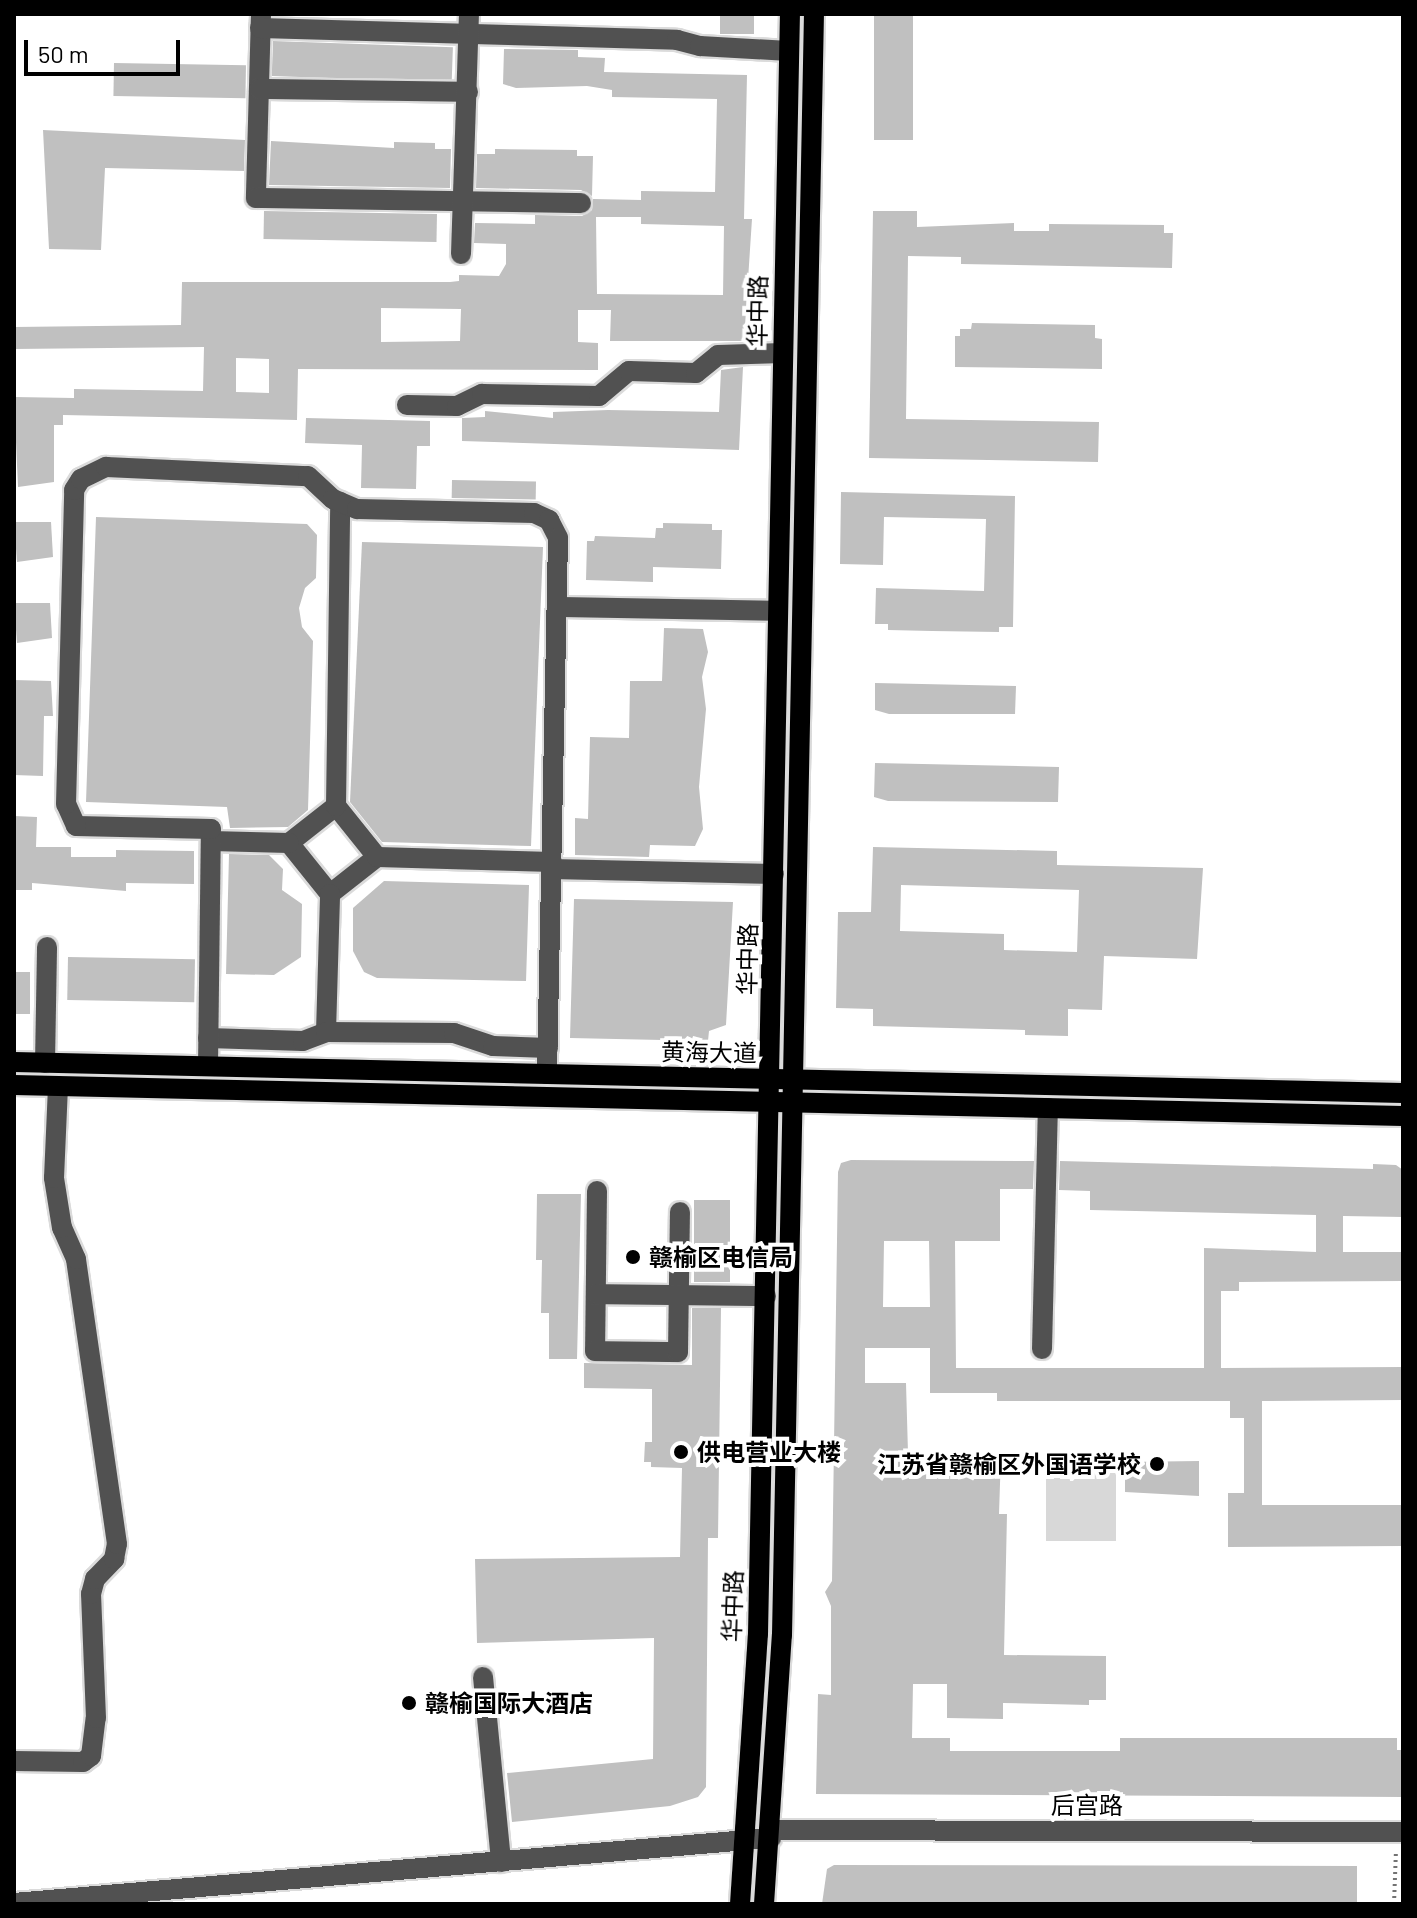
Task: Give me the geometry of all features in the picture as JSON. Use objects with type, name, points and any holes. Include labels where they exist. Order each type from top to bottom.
[{"type":"main road","name":"华中路","points":[[740,1904],[747,1840],[758,1634],[790,14]]},
{"type":"main road","name":"华中路","points":[[764,1904],[782,1635],[814,14]]},
{"type":"main road","name":"黄海大道","points":[[14,1062],[1403,1093]]},
{"type":"main road","name":"黄海大道","points":[[14,1085],[1403,1116]]},
{"type":"street","points":[[581,203],[256,198],[260,21],[469,24],[789,51]]},
{"type":"street","points":[[461,254],[469,24]]},
{"type":"street","points":[[259,89],[468,92]]},
{"type":"street","points":[[407,405],[457,406],[482,394],[599,396],[629,371],[696,373],[728,353],[783,353]]},
{"type":"street","points":[[208,1066],[211,829],[76,826],[68,817],[74,490],[81,479],[106,467],[308,476],[340,502],[357,509],[534,513],[549,520],[558,538],[547,1074]]},
{"type":"street","points":[[340,502],[336,806],[377,857]]},
{"type":"street","points":[[557,607],[777,611]]},
{"type":"street","points":[[211,841],[289,843],[336,806]]},
{"type":"street","points":[[289,843],[330,894],[326,1032]]},
{"type":"street","points":[[330,894],[377,857],[774,874]]},
{"type":"street","points":[[45,1063],[47,947]]},
{"type":"street","points":[[208,1038],[303,1041],[326,1032],[454,1033],[493,1046],[548,1048]]},
{"type":"street","points":[[14,1761],[83,1762],[91,1756],[96,1718],[91,1594],[95,1579],[114,1559],[117,1544],[76,1259],[62,1228],[54,1178],[58,1086]]},
{"type":"street","points":[[1042,1349],[1048,1108]]},
{"type":"street","points":[[597,1191],[595,1351],[678,1352],[680,1212]]},
{"type":"street","points":[[596,1294],[766,1296]]},
{"type":"street","points":[[483,1677],[501,1862]]},
{"type":"street","name":"后宫路","points":[[14,1903],[747,1840],[771,1834],[1400,1832]]},
{"type":"path","points":[[1394,1904],[1400,1832]]},
{"type":"shaded area","points":[[1046,1472],[1116,1472],[1116,1541],[1046,1541]]},
{"type":"building","points":[[720,14],[754,14],[754,34],[720,34]]},
{"type":"building","points":[[874,14],[913,14],[913,140],[874,140]]},
{"type":"building","points":[[273,41],[453,47],[452,82],[272,76]]},
{"type":"building","points":[[504,49],[578,50],[578,57],[605,58],[604,72],[747,75],[744,219],[752,219],[744,341],[610,341],[611,310],[578,310],[578,342],[598,343],[598,370],[298,369],[297,420],[63,415],[63,425],[54,425],[54,482],[18,487],[14,397],[74,398],[74,389],[203,391],[204,347],[14,349],[14,327],[181,325],[182,282],[450,282],[459,281],[459,275],[499,276],[506,264],[506,244],[474,243],[475,223],[535,224],[535,215],[582,216],[592,210],[593,199],[641,200],[641,191],[715,192],[717,99],[612,97],[612,90],[587,86],[516,88],[503,84]],"holes":[[[596,217],[641,217],[641,224],[724,226],[723,295],[597,294]],[[381,308],[461,309],[460,341],[381,342]],[[236,358],[269,359],[269,393],[236,392]]]},
{"type":"building","points":[[114,63],[246,65],[245,98],[113,96]]},
{"type":"building","points":[[43,130],[245,140],[244,171],[105,168],[101,250],[49,249]]},
{"type":"building","points":[[271,141],[394,148],[394,142],[435,143],[435,149],[451,149],[450,188],[269,185]]},
{"type":"building","points":[[495,149],[577,150],[577,156],[593,156],[592,196],[581,190],[476,188],[477,154],[495,154]]},
{"type":"building","points":[[264,211],[437,214],[436,242],[264,239]]},
{"type":"building","points":[[873,211],[917,211],[917,227],[1014,223],[1014,231],[1049,231],[1049,224],[1164,225],[1164,233],[1173,233],[1172,268],[961,264],[961,257],[908,256],[906,419],[1099,422],[1098,462],[869,458]]},
{"type":"building","points":[[972,323],[1095,325],[1095,338],[1102,339],[1102,369],[955,367],[955,336],[960,336],[960,329],[971,329]]},
{"type":"building","points":[[743,367],[739,450],[462,441],[462,418],[485,417],[485,411],[553,418],[553,412],[608,410],[719,412],[721,370]]},
{"type":"building","points":[[306,418],[430,421],[430,446],[417,446],[416,489],[361,488],[362,445],[305,443]]},
{"type":"building","points":[[452,480],[536,481],[536,499],[452,498]]},
{"type":"building","points":[[841,492],[1015,496],[1013,627],[999,627],[999,632],[932,631],[888,630],[888,624],[875,624],[876,588],[984,591],[986,519],[884,517],[883,565],[840,564]]},
{"type":"building","points":[[96,517],[307,524],[317,535],[316,578],[305,588],[299,608],[302,627],[313,641],[308,810],[288,827],[230,828],[227,807],[86,802]]},
{"type":"building","points":[[14,522],[51,522],[53,557],[17,562]]},
{"type":"building","points":[[663,523],[712,524],[712,530],[722,530],[721,569],[653,567],[653,582],[586,580],[587,541],[594,541],[595,536],[655,538],[656,528],[663,528]]},
{"type":"building","points":[[362,542],[543,547],[531,846],[382,842],[350,802]]},
{"type":"building","points":[[14,603],[50,603],[52,638],[17,643]]},
{"type":"building","points":[[664,628],[703,629],[708,652],[702,677],[706,709],[699,787],[703,829],[695,846],[650,845],[649,857],[575,855],[575,818],[588,819],[590,737],[629,738],[630,681],[662,681]]},
{"type":"building","points":[[14,680],[51,681],[53,716],[44,716],[43,776],[14,775]]},
{"type":"building","points":[[875,683],[1016,686],[1015,714],[889,714],[875,710]]},
{"type":"building","points":[[875,763],[1059,767],[1058,802],[888,801],[874,797]]},
{"type":"building","points":[[14,816],[37,817],[36,847],[71,847],[71,857],[116,857],[116,850],[194,851],[194,884],[126,883],[126,891],[32,883],[32,890],[14,890]]},
{"type":"building","points":[[873,847],[1057,851],[1057,865],[1203,868],[1197,959],[1104,956],[1102,1010],[1068,1009],[1068,1036],[1025,1035],[1025,1030],[873,1026],[873,1009],[836,1008],[838,912],[871,912]],"holes":[[[901,885],[1079,890],[1077,952],[1004,950],[1004,934],[900,931]]]},
{"type":"building","points":[[229,854],[269,855],[283,869],[282,890],[302,904],[301,957],[274,975],[226,974]]},
{"type":"building","points":[[384,881],[529,885],[526,981],[377,978],[364,972],[353,951],[353,908]]},
{"type":"building","points":[[574,899],[733,902],[726,1025],[709,1031],[708,1041],[570,1038]]},
{"type":"building","points":[[68,957],[195,959],[194,1002],[67,1000]]},
{"type":"building","points":[[14,972],[30,972],[30,1014],[14,1014]]},
{"type":"building","points":[[851,1160],[1034,1161],[1033,1189],[1000,1189],[1000,1241],[955,1241],[956,1368],[1204,1368],[1204,1248],[1316,1252],[1316,1215],[1090,1210],[1090,1191],[1059,1190],[1060,1161],[1373,1169],[1373,1164],[1396,1165],[1403,1170],[1403,1217],[1343,1216],[1343,1252],[1403,1252],[1403,1281],[1239,1282],[1239,1291],[1221,1291],[1221,1368],[1403,1367],[1403,1400],[1262,1401],[1262,1505],[1403,1505],[1403,1546],[1228,1547],[1228,1493],[1244,1493],[1244,1418],[1230,1418],[1230,1401],[997,1401],[997,1393],[930,1393],[930,1348],[865,1348],[865,1383],[906,1383],[908,1453],[1001,1454],[999,1514],[1007,1514],[1004,1655],[1106,1656],[1106,1700],[1089,1700],[1089,1705],[1003,1703],[1003,1719],[947,1718],[947,1684],[913,1684],[912,1738],[950,1738],[950,1751],[1120,1751],[1120,1738],[1397,1738],[1397,1750],[1403,1750],[1403,1797],[816,1794],[818,1694],[831,1695],[831,1606],[825,1592],[832,1581],[838,1172],[841,1163]],"holes":[[[884,1241],[929,1241],[930,1307],[883,1307]]]},
{"type":"building","points":[[537,1194],[581,1194],[577,1359],[549,1359],[549,1313],[541,1313],[542,1260],[536,1260]]},
{"type":"building","points":[[694,1200],[730,1200],[730,1282],[694,1282]]},
{"type":"building","points":[[692,1308],[721,1308],[718,1538],[708,1538],[706,1787],[698,1797],[670,1806],[512,1822],[507,1773],[653,1759],[654,1638],[477,1643],[475,1559],[680,1557],[682,1468],[651,1467],[651,1462],[644,1462],[645,1442],[652,1442],[652,1389],[584,1388],[584,1363],[692,1365]]},
{"type":"building","points":[[1199,1461],[1199,1496],[1125,1492],[1125,1462]]},
{"type":"building","points":[[834,1865],[1357,1866],[1357,1904],[822,1904],[827,1869]]},
{"type":"place","name":"赣榆区电信局","points":[[633,1257]]},
{"type":"place","name":"供电营业大楼","points":[[681,1452]]},
{"type":"place","name":"江苏省赣榆区外国语学校","points":[[1157,1464]]},
{"type":"place","name":"赣榆国际大酒店","points":[[409,1703]]}]
